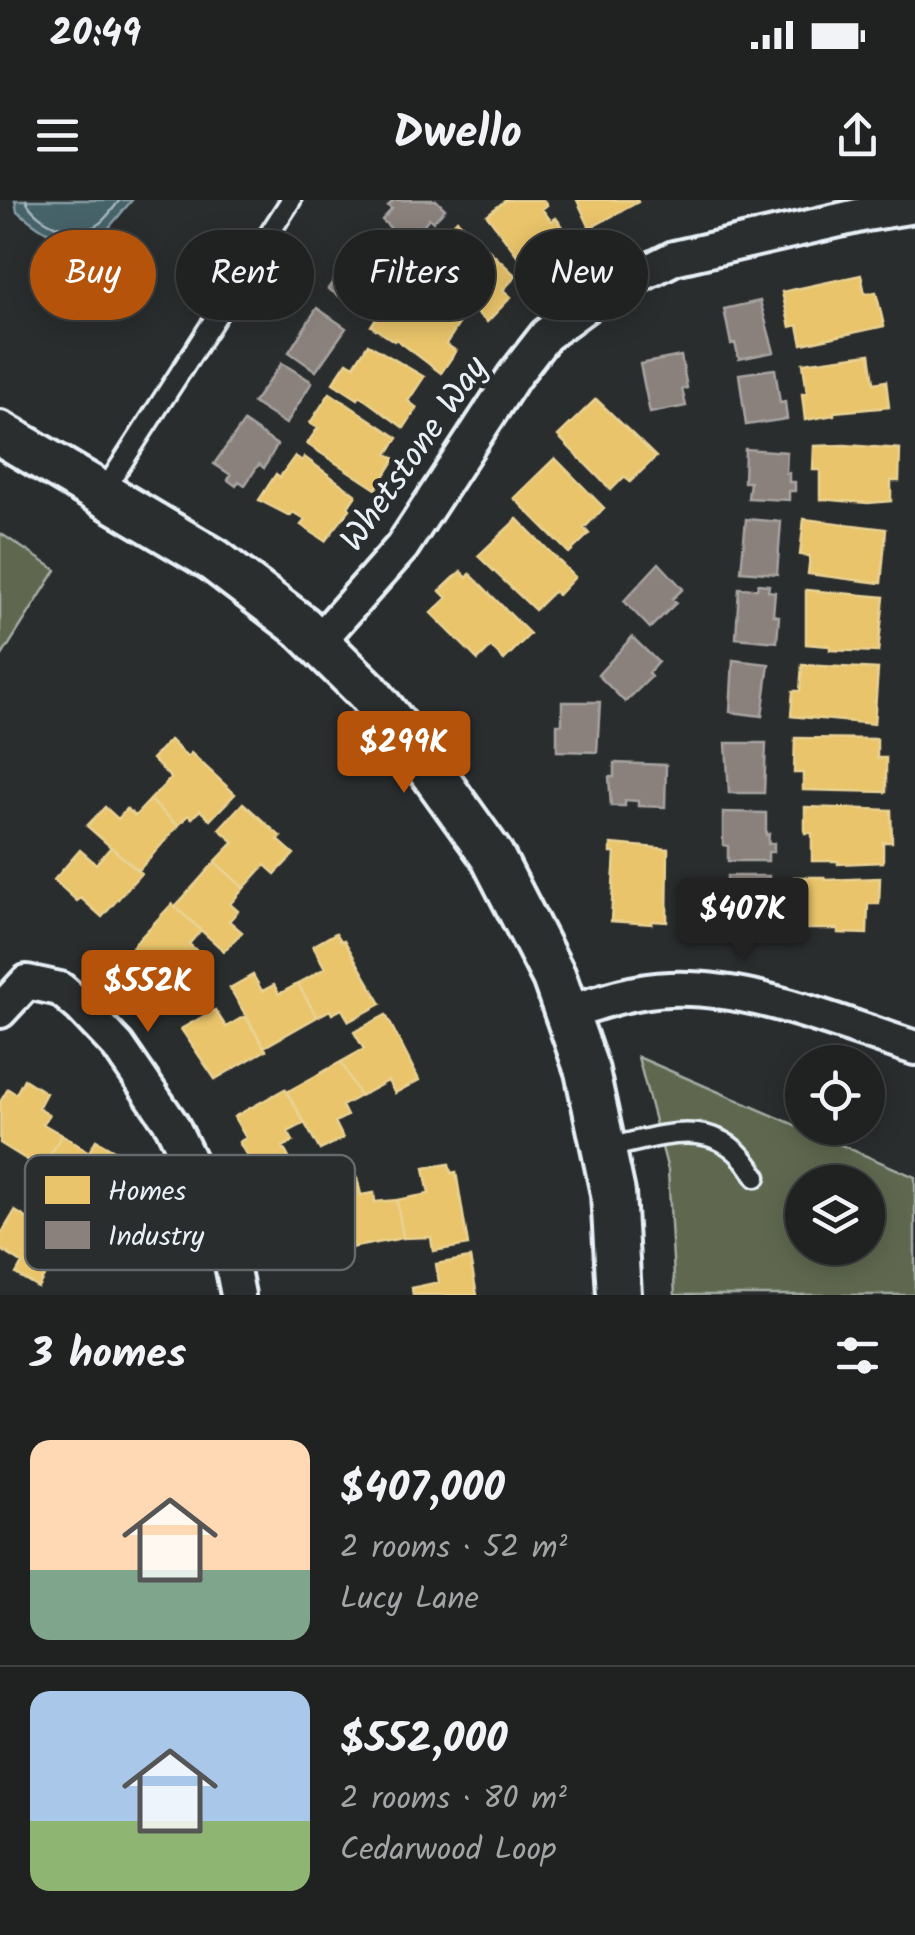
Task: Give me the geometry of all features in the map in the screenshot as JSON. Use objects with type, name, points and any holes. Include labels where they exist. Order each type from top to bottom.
[{"type":"street","name":"Whetstone Way","points":[[319,641],[402,547],[514,376],[546,335],[599,296],[674,258],[866,214],[914,207]]},
{"type":"street","points":[[0,433],[214,560],[319,641],[367,691],[492,856],[554,977],[586,1072],[613,1192],[619,1295]]},
{"type":"street","points":[[0,1010],[26,982],[60,989],[118,1046],[187,1155]]},
{"type":"street","points":[[566,1013],[616,996],[667,988],[719,989],[915,1046]]},
{"type":"street","points":[[233,1270],[238,1295]]},
{"type":"lane","points":[[102,494],[292,200]]},
{"type":"lane","points":[[603,1149],[684,1132],[698,1133],[728,1142],[742,1154],[756,1177]]},
{"type":"green space","points":[[0,533],[56,570],[0,659]]},
{"type":"green space","points":[[638,1057],[785,1121],[785,1145],[841,1145],[915,1177],[915,1295],[675,1295],[668,1170]]},
{"type":"water","points":[[15,200],[132,200],[107,230],[44,230],[17,211]]},
{"type":"building: Homes","points":[[506,200],[543,200],[547,205],[542,209],[565,230],[515,230],[515,252],[487,215]]},
{"type":"building: Homes","points":[[577,200],[637,200],[638,202],[590,228]]},
{"type":"building: Homes","points":[[457,220],[468,230],[447,230]]},
{"type":"building: Homes","points":[[495,256],[515,275],[503,290],[511,297],[495,314]]},
{"type":"building: Homes","points":[[861,275],[865,294],[876,292],[884,326],[802,344],[798,325],[790,327],[782,292]]},
{"type":"building: Homes","points":[[375,320],[461,320],[446,344],[456,351],[441,373],[396,339],[371,326]]},
{"type":"building: Homes","points":[[368,344],[424,377],[408,401],[417,408],[404,428],[360,396],[358,399],[333,383],[347,362],[354,366]]},
{"type":"building: Homes","points":[[870,354],[874,383],[886,381],[889,407],[834,412],[805,420],[803,363]]},
{"type":"building: Homes","points":[[330,393],[398,438],[387,454],[395,459],[376,489],[307,444],[318,428],[310,423]]},
{"type":"building: Homes","points":[[596,399],[656,457],[630,482],[625,476],[611,490],[558,436]]},
{"type":"building: Homes","points":[[814,446],[900,449],[899,481],[891,481],[891,501],[820,499],[820,470],[813,470]]},
{"type":"building: Homes","points":[[295,456],[302,461],[304,457],[356,495],[325,541],[301,525],[305,520],[293,512],[290,516],[259,500],[276,474],[280,477]]},
{"type":"building: Homes","points":[[555,458],[604,508],[584,528],[589,534],[569,553],[514,498]]},
{"type":"building: Homes","points":[[517,519],[575,577],[558,595],[554,591],[535,610],[478,556]]},
{"type":"building: Homes","points":[[804,519],[886,529],[881,583],[808,574],[810,556],[800,555]]},
{"type":"building: Homes","points":[[461,571],[467,578],[470,574],[530,634],[504,660],[491,647],[478,660],[431,613],[447,598],[440,591]]},
{"type":"building: Homes","points":[[806,590],[884,597],[878,652],[830,650],[830,646],[806,644]]},
{"type":"building: Homes","points":[[802,665],[878,669],[874,724],[791,716],[793,691],[800,691]]},
{"type":"building: Homes","points":[[795,738],[877,739],[877,758],[886,758],[886,792],[803,790],[803,773],[794,773]]},
{"type":"building: Homes","points":[[170,740],[187,757],[191,753],[235,794],[210,820],[200,810],[192,818],[188,815],[178,826],[150,800],[171,778],[152,759]]},
{"type":"building: Homes","points":[[150,800],[178,826],[138,871],[87,826],[105,807],[118,819],[127,809],[135,816]]},
{"type":"building: Homes","points":[[243,803],[294,854],[275,874],[265,865],[244,888],[215,862],[234,842],[219,829]]},
{"type":"building: Homes","points":[[805,807],[891,810],[892,842],[883,842],[883,862],[812,861],[812,833],[805,833]]},
{"type":"building: Homes","points":[[611,844],[668,849],[667,922],[611,921],[615,853],[611,853]]},
{"type":"building: Homes","points":[[111,847],[141,873],[102,917],[54,880],[80,850],[96,864]]},
{"type":"building: Homes","points":[[215,862],[244,888],[230,904],[238,911],[229,921],[242,932],[224,951],[175,907]]},
{"type":"building: Homes","points":[[794,877],[880,878],[879,904],[868,904],[867,934],[802,929],[802,902],[794,902]]},
{"type":"building: Homes","points":[[172,904],[201,930],[189,944],[196,950],[186,961],[199,972],[181,992],[168,981],[163,987],[144,969],[149,963],[132,947]]},
{"type":"building: Homes","points":[[336,933],[344,940],[381,1004],[349,1021],[342,1009],[317,1017],[298,984],[325,968],[313,946]]},
{"type":"building: Homes","points":[[253,975],[262,991],[274,985],[279,994],[298,984],[317,1017],[264,1047],[230,988]]},
{"type":"building: Homes","points":[[215,1010],[226,1027],[245,1016],[266,1050],[215,1079],[181,1029]]},
{"type":"building: Homes","points":[[386,1015],[419,1080],[395,1093],[388,1081],[360,1096],[341,1062],[364,1049],[354,1032]]},
{"type":"building: Homes","points":[[341,1062],[360,1096],[342,1106],[347,1116],[335,1122],[343,1138],[320,1150],[287,1092]]},
{"type":"building: Homes","points":[[24,1079],[46,1093],[38,1108],[49,1115],[43,1124],[62,1135],[50,1155],[25,1155],[25,1158],[0,1143],[0,1102],[8,1089],[16,1094]]},
{"type":"building: Homes","points":[[285,1089],[305,1123],[288,1132],[293,1141],[283,1147],[287,1155],[246,1155],[239,1142],[246,1138],[234,1117]]},
{"type":"building: Homes","points":[[62,1135],[89,1152],[96,1140],[119,1153],[118,1155],[50,1155]]},
{"type":"building: Homes","points":[[449,1164],[451,1173],[456,1172],[468,1245],[433,1251],[431,1237],[403,1238],[397,1200],[429,1194],[424,1168]]},
{"type":"building: Homes","points":[[355,1178],[361,1195],[374,1193],[375,1202],[397,1200],[403,1238],[355,1247]]},
{"type":"building: Homes","points":[[15,1211],[25,1217],[25,1270],[47,1270],[38,1287],[16,1274],[22,1263],[0,1249],[0,1236]]},
{"type":"building: Homes","points":[[470,1258],[477,1295],[413,1295],[412,1288],[439,1282],[436,1264]]},
{"type":"building: Industry","points":[[394,200],[436,200],[445,209],[433,222],[429,218],[420,230],[392,230],[382,220],[392,209],[388,206]]},
{"type":"building: Industry","points":[[760,301],[774,352],[739,359],[735,343],[731,344],[724,309]]},
{"type":"building: Industry","points":[[317,308],[346,328],[316,371],[289,352],[309,320],[314,320]]},
{"type":"building: Industry","points":[[681,356],[686,406],[650,413],[640,364]]},
{"type":"building: Industry","points":[[282,363],[312,382],[286,424],[253,403]]},
{"type":"building: Industry","points":[[775,369],[780,403],[785,402],[787,419],[746,425],[739,374]]},
{"type":"building: Industry","points":[[244,422],[277,445],[264,468],[259,464],[245,485],[239,481],[236,486],[228,480],[231,475],[214,464]]},
{"type":"building: Industry","points":[[745,449],[787,452],[786,473],[789,482],[795,482],[789,500],[748,498],[750,482],[744,482]]},
{"type":"building: Industry","points":[[746,519],[781,522],[777,574],[741,571]]},
{"type":"building: Industry","points":[[659,563],[683,589],[672,599],[676,603],[650,628],[624,601]]},
{"type":"building: Industry","points":[[758,584],[769,585],[768,591],[775,592],[773,615],[779,616],[777,642],[736,638],[739,588],[757,589]]},
{"type":"building: Industry","points":[[632,637],[658,662],[648,673],[651,677],[625,702],[598,675]]},
{"type":"building: Industry","points":[[733,660],[769,664],[762,716],[730,712]]},
{"type":"building: Industry","points":[[562,702],[600,702],[597,752],[557,751]]},
{"type":"building: Industry","points":[[726,743],[766,743],[764,793],[729,793]]},
{"type":"building: Industry","points":[[614,763],[666,765],[665,807],[638,806],[638,801],[625,800],[625,806],[611,806],[609,777],[614,777]]},
{"type":"building: Industry","points":[[723,812],[766,813],[768,844],[774,843],[768,861],[728,861],[728,846],[723,845]]},
{"type":"building: Industry","points":[[727,876],[769,876],[768,902],[762,902],[762,927],[755,927],[755,933],[745,933],[745,927],[725,926]]}]
